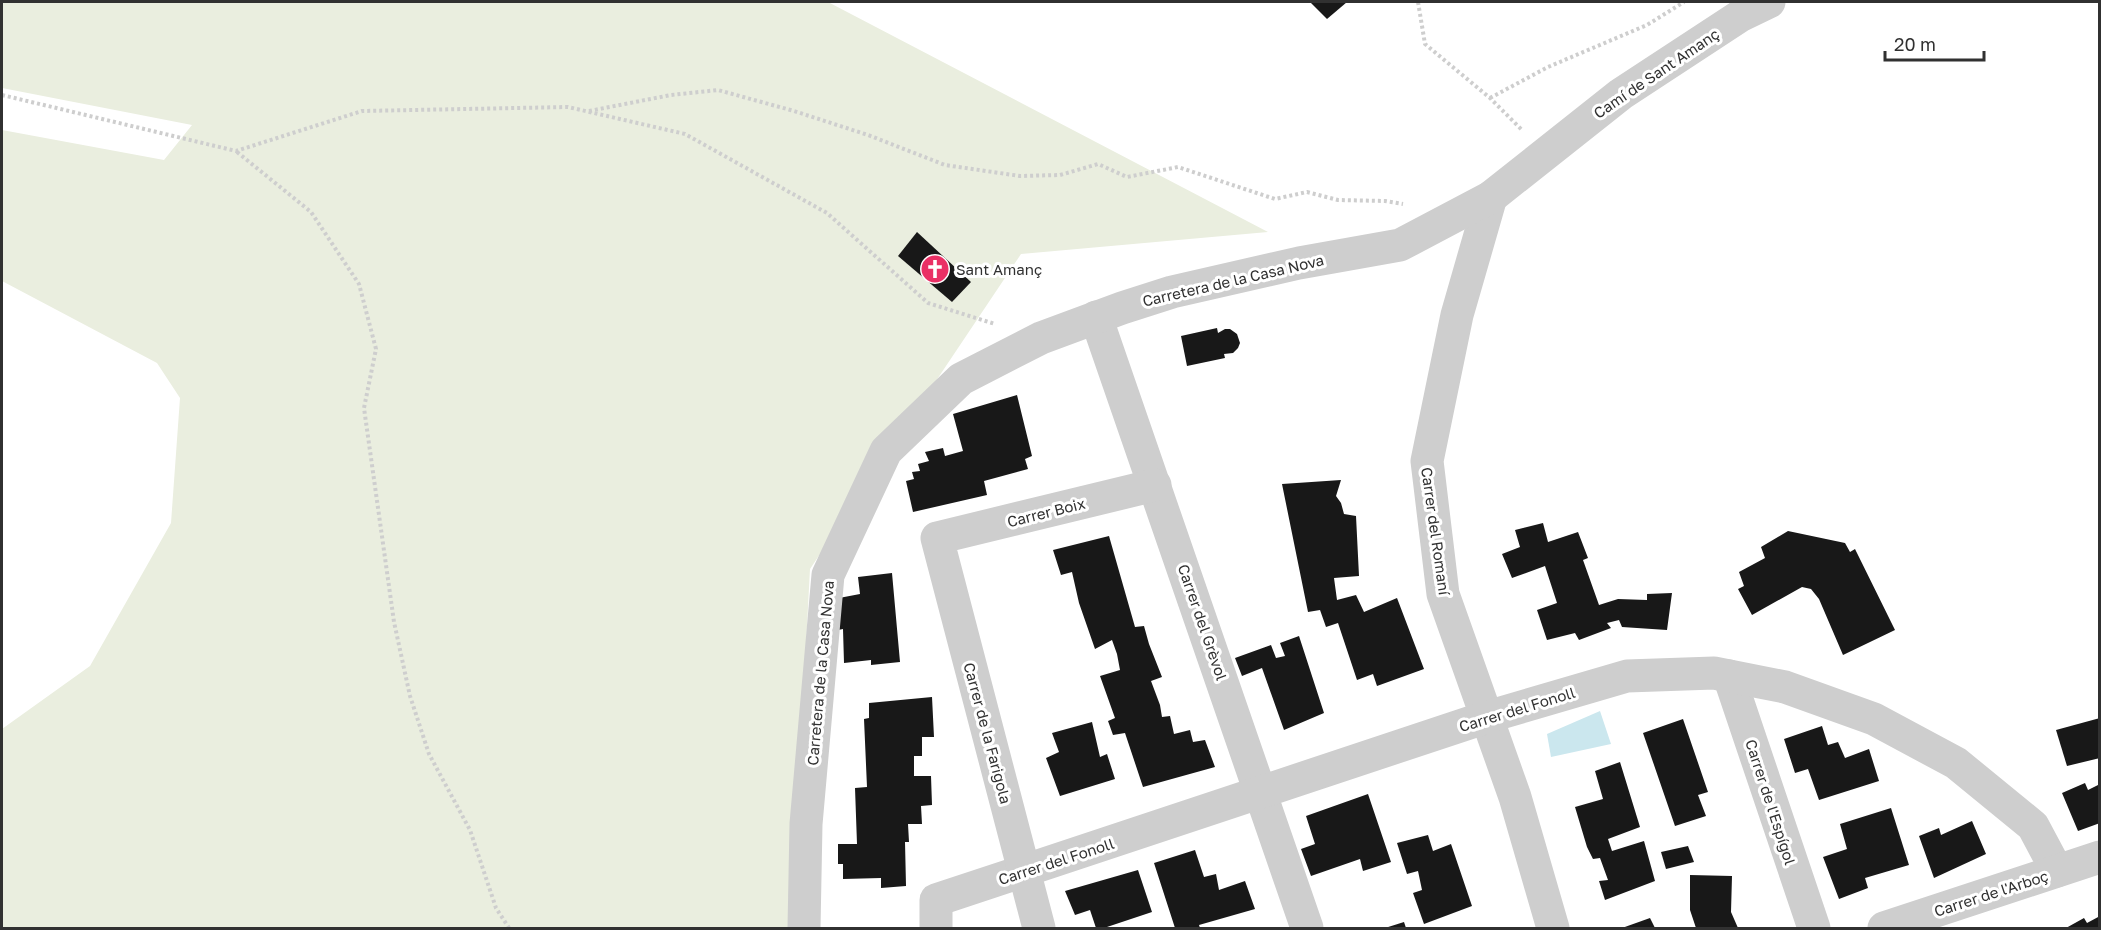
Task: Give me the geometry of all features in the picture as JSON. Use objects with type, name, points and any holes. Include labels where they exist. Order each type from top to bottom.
[{"type":"street","name":"Camí de Sant Amanç","points":[[1491,197],[1621,94],[1740,16],[1769,2]]},
{"type":"street","name":"Carretera de la Casa Nova","points":[[804,928],[806,824],[828,575],[886,451],[961,379],[1041,338],[1172,292],[1299,262],[1400,244],[1491,197]]},
{"type":"street","name":"Carrer del Romaní","points":[[1491,197],[1457,315],[1426,460],[1443,594],[1515,797],[1553,928]]},
{"type":"street","name":"Carrer del Grèvol","points":[[1096,317],[1262,792],[1307,928]]},
{"type":"street","name":"Carrer Boix","points":[[937,538],[1155,485]]},
{"type":"street","name":"Carrer de la Farigola","points":[[937,538],[1039,928]]},
{"type":"street","name":"Carrer del Fonoll","points":[[936,914],[1024,871],[1486,717],[1627,676],[1714,673],[1785,687],[1874,719],[1956,763],[2033,826],[2057,871]]},
{"type":"street","name":"Carrer de l'Espígol","points":[[1729,676],[1814,928]]},
{"type":"street","name":"Carrer de l'Arboç","points":[[1884,928],[2100,857]]},
{"type":"path","points":[[1418,2],[1425,44],[1490,98],[1546,153]]},
{"type":"path","points":[[1490,98],[1548,67],[1647,25],[1684,2]]},
{"type":"path","points":[[587,112],[671,95],[718,90],[857,131],[945,165],[1020,176],[1060,175],[1098,164],[1127,177],[1178,167],[1275,199],[1307,192],[1338,200],[1385,201],[1406,205]]},
{"type":"path","points":[[2,95],[236,151],[311,212],[359,284],[376,349],[364,408],[394,622],[410,696],[429,754],[470,830],[496,908],[509,928]]},
{"type":"path","points":[[236,151],[362,111],[568,107],[685,134],[827,213],[928,303],[1041,338]]},
{"type":"shaded area","points":[[2,2],[828,2],[1268,232],[1021,254],[810,569],[791,928],[2,928],[2,729],[90,666],[171,523],[180,398],[157,363],[2,281],[2,130],[164,160],[192,125],[2,88]]},
{"type":"water","points":[[1600,711],[1611,744],[1551,757],[1547,734]]},
{"type":"building","points":[[1310,2],[1347,2],[1327,19]]},
{"type":"building","name":"Sant Amanç","points":[[917,232],[971,282],[952,302],[898,256]]},
{"type":"building","points":[[1217,328],[1218,333],[1230,329],[1237,334],[1240,343],[1238,348],[1233,353],[1224,354],[1225,358],[1187,366],[1181,336]]},
{"type":"building","points":[[1017,395],[1032,456],[1025,459],[1028,469],[984,481],[987,495],[913,512],[906,481],[914,479],[912,472],[920,471],[918,464],[929,461],[925,452],[943,448],[945,456],[963,451],[953,414]]},
{"type":"building","points":[[1341,480],[1336,496],[1344,514],[1356,516],[1359,576],[1334,578],[1337,600],[1356,595],[1364,612],[1397,598],[1424,669],[1377,686],[1373,674],[1357,680],[1338,623],[1326,627],[1320,610],[1308,612],[1282,484]]},
{"type":"building","points":[[1543,523],[1548,542],[1578,532],[1588,558],[1583,560],[1599,605],[1618,599],[1647,600],[1647,594],[1672,593],[1667,630],[1622,627],[1619,620],[1607,623],[1611,628],[1579,640],[1575,633],[1547,640],[1537,610],[1557,603],[1545,566],[1512,578],[1502,554],[1520,547],[1515,530]]},
{"type":"building","points":[[1788,531],[1845,543],[1850,552],[1855,549],[1895,630],[1843,655],[1819,599],[1811,589],[1802,587],[1752,615],[1738,589],[1744,586],[1739,572],[1765,558],[1761,547]]},
{"type":"building","points":[[1109,536],[1135,627],[1144,626],[1162,677],[1151,681],[1162,717],[1170,716],[1174,734],[1190,730],[1193,742],[1205,740],[1215,767],[1143,787],[1125,733],[1113,735],[1108,721],[1115,718],[1100,676],[1120,670],[1117,654],[1112,640],[1095,649],[1079,603],[1072,572],[1061,575],[1053,550]]},
{"type":"building","points":[[892,573],[900,662],[871,665],[871,660],[844,663],[843,629],[838,630],[839,598],[860,594],[858,577]]},
{"type":"building","points":[[1299,636],[1324,713],[1284,730],[1262,668],[1242,676],[1235,658],[1271,645],[1276,658],[1285,656],[1280,643]]},
{"type":"building","points":[[932,697],[934,737],[922,737],[922,756],[914,756],[914,776],[931,776],[932,805],[921,806],[922,824],[908,824],[909,842],[905,842],[906,886],[881,888],[881,878],[843,879],[843,864],[838,864],[838,844],[857,844],[855,788],[867,787],[864,719],[869,718],[869,703]]},
{"type":"building","points":[[2100,718],[2100,758],[2067,766],[2056,730]]},
{"type":"building","points":[[1683,719],[1708,792],[1698,795],[1706,816],[1675,826],[1643,733]]},
{"type":"building","points":[[1092,722],[1100,757],[1107,754],[1115,779],[1060,796],[1046,758],[1059,752],[1052,733]]},
{"type":"building","points":[[1822,726],[1828,745],[1838,742],[1845,758],[1869,749],[1879,781],[1819,800],[1808,769],[1795,773],[1784,739]]},
{"type":"building","points":[[1620,762],[1640,827],[1608,839],[1612,851],[1644,841],[1655,881],[1605,900],[1599,881],[1608,880],[1600,858],[1593,859],[1587,847],[1575,807],[1603,799],[1595,771]]},
{"type":"building","points":[[2085,783],[2088,790],[2100,784],[2100,823],[2078,831],[2062,793]]},
{"type":"building","points":[[1368,794],[1391,862],[1363,871],[1360,859],[1311,876],[1301,849],[1315,844],[1306,816]]},
{"type":"building","points":[[1891,808],[1909,865],[1865,878],[1868,888],[1839,899],[1823,857],[1847,849],[1840,824]]},
{"type":"building","points":[[1972,821],[1986,854],[1934,878],[1919,836],[1939,828],[1941,835]]},
{"type":"building","points":[[1428,835],[1433,851],[1451,844],[1472,906],[1424,924],[1413,893],[1422,890],[1418,871],[1407,874],[1397,843]]},
{"type":"building","points":[[1688,846],[1694,862],[1666,869],[1661,852]]},
{"type":"building","points":[[1195,850],[1204,877],[1216,874],[1219,890],[1245,881],[1255,909],[1199,925],[1200,928],[1175,928],[1154,863]]},
{"type":"building","points":[[1138,870],[1152,912],[1104,928],[1096,928],[1090,910],[1075,915],[1065,891]]},
{"type":"building","points":[[1690,875],[1732,876],[1731,912],[1738,928],[1696,928],[1690,910]]},
{"type":"building","points":[[2100,916],[2100,928],[2066,928],[2084,918],[2087,923]]},
{"type":"building","points":[[1650,918],[1655,928],[1622,928]]},
{"type":"building","points":[[1404,922],[1406,928],[1385,928]]},
{"type":"place","name":"Sant Amanç","points":[[935,269]]}]
